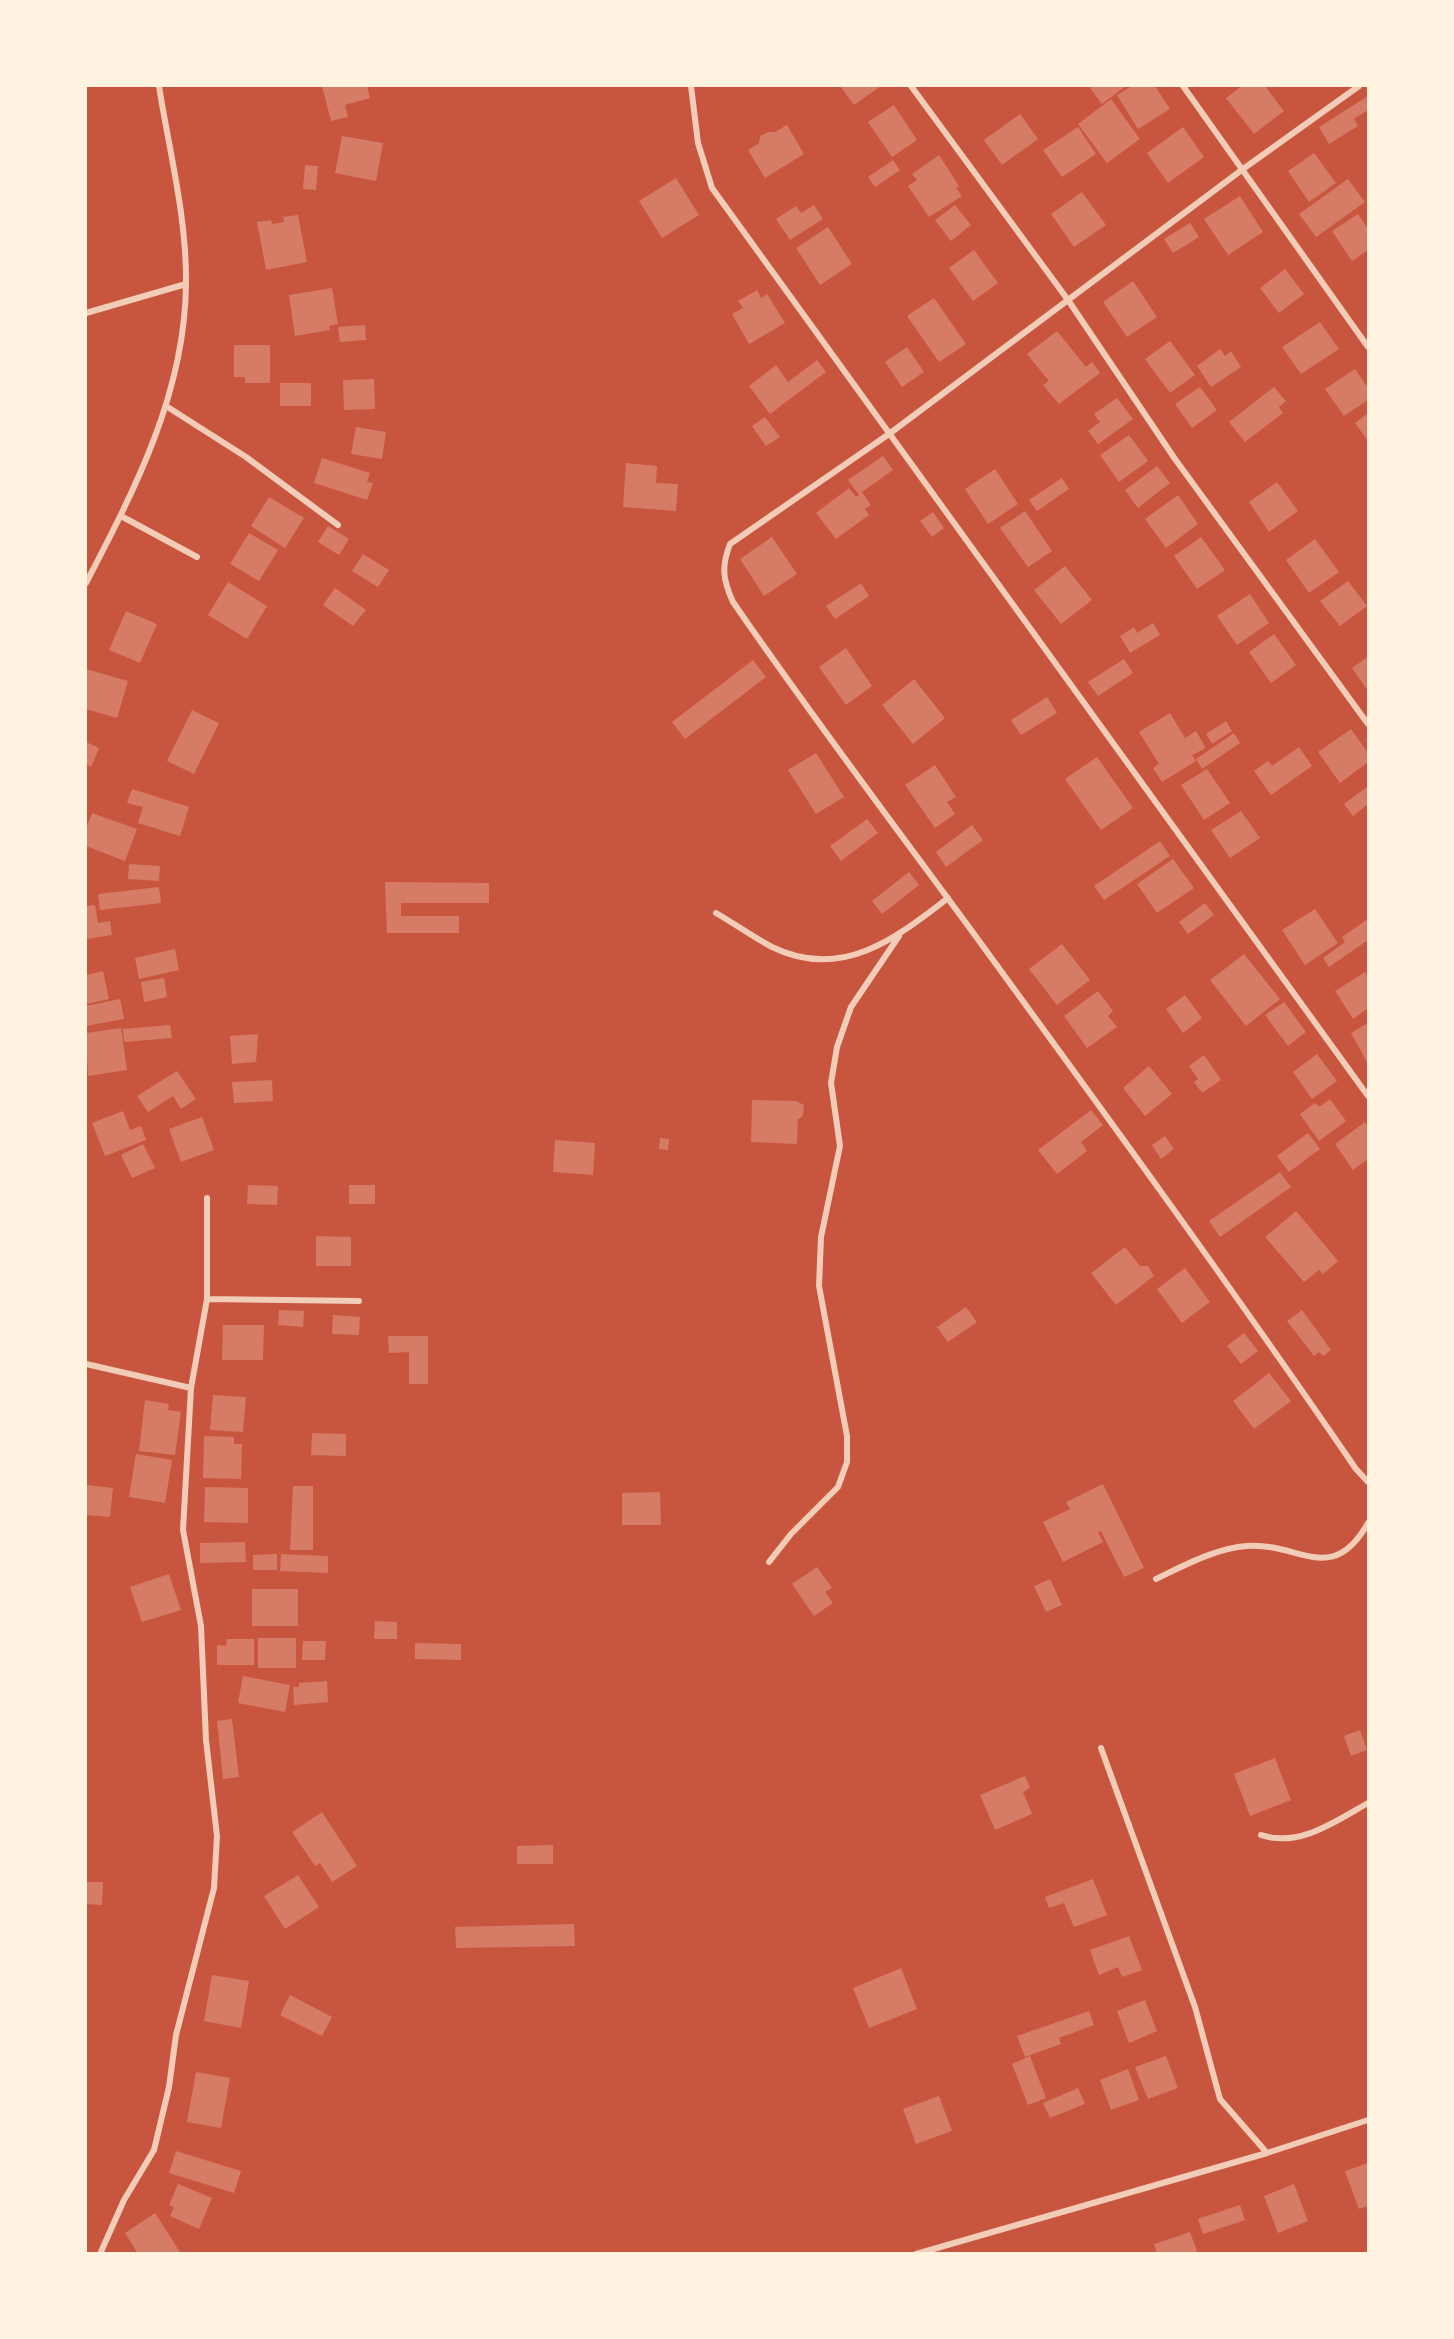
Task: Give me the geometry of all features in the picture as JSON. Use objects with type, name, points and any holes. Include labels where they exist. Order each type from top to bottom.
[{"type":"street","points":[[86,583],[147,462],[166,406],[179,356],[186,284],[182,229],[159,86]]},
{"type":"street","points":[[691,86],[698,143],[712,188],[1368,1096]]},
{"type":"street","points":[[911,86],[1068,300],[1175,459],[1368,724]]},
{"type":"street","points":[[1183,86],[1368,347]]},
{"type":"street","points":[[1359,86],[1243,169],[889,434],[730,544],[724,561],[724,581],[733,602],[810,714],[948,898],[1253,1318],[1356,1469],[1368,1482]]},
{"type":"street","points":[[86,313],[186,284]]},
{"type":"street","points":[[166,406],[246,457],[338,525]]},
{"type":"street","points":[[121,516],[197,557]]},
{"type":"street","points":[[716,913],[774,948],[807,957],[841,960],[899,936],[948,898]]},
{"type":"street","points":[[769,1562],[790,1534],[838,1487],[846,1462],[846,1436],[819,1286],[821,1237],[840,1146],[831,1083],[837,1047],[851,1007],[899,936]]},
{"type":"street","points":[[100,2253],[124,2200],[154,2150],[169,2087],[176,2036],[214,1888],[217,1836],[206,1740],[201,1626],[183,1530],[191,1388],[207,1299],[207,1198]]},
{"type":"street","points":[[207,1299],[359,1301]]},
{"type":"street","points":[[86,1364],[191,1388]]},
{"type":"street","points":[[1156,1579],[1234,1548],[1249,1546],[1300,1556],[1335,1556],[1348,1550],[1368,1522]]},
{"type":"street","points":[[1101,1748],[1195,2007],[1220,2099],[1267,2153]]},
{"type":"street","points":[[1260,1835],[1274,1839],[1291,1838],[1321,1829],[1368,1803]]},
{"type":"street","points":[[916,2253],[1267,2153],[1368,2120]]},
{"type":"building","points":[[322,86],[367,86],[370,98],[345,105],[348,117],[331,121]]},
{"type":"building","points":[[840,86],[881,86],[854,105]]},
{"type":"building","points":[[1126,86],[1102,104],[1090,88]]},
{"type":"building","points":[[1132,86],[1155,86],[1170,109],[1138,129],[1117,95]]},
{"type":"building","points":[[1242,86],[1265,86],[1284,111],[1254,134],[1226,98]]},
{"type":"building","points":[[1368,96],[1368,110],[1354,119],[1358,126],[1329,144],[1319,127]]},
{"type":"building","points":[[1111,99],[1140,139],[1107,163],[1078,124]]},
{"type":"building","points":[[894,105],[917,140],[892,157],[868,122]]},
{"type":"building","points":[[1020,114],[1038,139],[1002,165],[984,140]]},
{"type":"building","points":[[787,125],[804,154],[765,178],[748,150],[759,143],[760,136],[768,132],[775,132]]},
{"type":"building","points":[[1078,127],[1096,154],[1062,177],[1043,150]]},
{"type":"building","points":[[1183,127],[1204,157],[1168,183],[1147,153]]},
{"type":"building","points":[[342,136],[383,143],[376,181],[335,173]]},
{"type":"building","points":[[1314,153],[1336,183],[1309,202],[1288,171]]},
{"type":"building","points":[[939,155],[959,186],[956,188],[962,196],[929,217],[908,186],[917,180],[912,174]]},
{"type":"building","points":[[893,160],[900,170],[875,187],[868,177]]},
{"type":"building","points":[[305,165],[318,166],[316,190],[303,189]]},
{"type":"building","points":[[676,178],[699,215],[662,238],[639,201]]},
{"type":"building","points":[[1348,179],[1365,202],[1316,237],[1299,214]]},
{"type":"building","points":[[1082,192],[1106,225],[1074,247],[1051,214]]},
{"type":"building","points":[[1240,196],[1263,232],[1228,255],[1204,219]]},
{"type":"building","points":[[814,205],[823,219],[790,240],[776,219],[796,206],[801,213]]},
{"type":"building","points":[[955,205],[971,225],[951,241],[935,220]]},
{"type":"building","points":[[1358,214],[1368,229],[1368,250],[1352,261],[1332,231]]},
{"type":"building","points":[[298,215],[307,262],[266,270],[257,222],[271,220],[272,224],[284,222],[283,217]]},
{"type":"building","points":[[1190,223],[1199,237],[1173,253],[1164,239]]},
{"type":"building","points":[[828,227],[852,264],[820,285],[796,248]]},
{"type":"building","points":[[974,250],[998,283],[973,301],[949,268]]},
{"type":"building","points":[[1285,269],[1304,294],[1279,313],[1260,288]]},
{"type":"building","points":[[1133,281],[1157,317],[1127,337],[1103,302]]},
{"type":"building","points":[[332,288],[338,324],[329,326],[330,330],[295,336],[289,295]]},
{"type":"building","points":[[757,290],[761,298],[767,294],[785,323],[749,344],[732,314],[743,308],[738,301]]},
{"type":"building","points":[[934,298],[966,344],[939,362],[907,316]]},
{"type":"building","points":[[1320,322],[1339,349],[1301,374],[1282,347]]},
{"type":"building","points":[[365,325],[366,340],[340,342],[338,327]]},
{"type":"building","points":[[1057,331],[1086,367],[1092,362],[1100,373],[1059,404],[1043,385],[1049,381],[1027,354]]},
{"type":"building","points":[[1170,341],[1195,375],[1170,393],[1145,359]]},
{"type":"building","points":[[234,345],[270,345],[270,383],[245,383],[245,377],[234,377]]},
{"type":"building","points":[[907,347],[924,372],[902,387],[885,362]]},
{"type":"building","points":[[1220,349],[1225,356],[1231,351],[1241,367],[1211,387],[1197,366]]},
{"type":"building","points":[[817,360],[826,372],[770,414],[749,386],[776,365],[788,382]]},
{"type":"building","points":[[1355,369],[1368,388],[1368,400],[1344,416],[1325,389]]},
{"type":"building","points":[[374,379],[375,409],[344,410],[343,380]]},
{"type":"building","points":[[280,383],[311,383],[311,406],[280,406]]},
{"type":"building","points":[[1200,387],[1217,410],[1192,428],[1175,404]]},
{"type":"building","points":[[1274,387],[1286,401],[1279,407],[1283,413],[1245,442],[1229,422]]},
{"type":"building","points":[[1117,398],[1133,419],[1098,444],[1088,431],[1100,422],[1094,414]]},
{"type":"building","points":[[1368,413],[1368,441],[1355,423]]},
{"type":"building","points":[[765,417],[780,437],[766,446],[752,426]]},
{"type":"building","points":[[356,427],[386,432],[382,459],[351,454]]},
{"type":"building","points":[[1129,435],[1148,461],[1119,482],[1100,455]]},
{"type":"building","points":[[883,456],[893,470],[862,492],[871,505],[865,509],[869,515],[836,539],[816,513],[849,488],[856,497],[859,495],[848,480]]},
{"type":"building","points":[[322,458],[370,473],[367,482],[373,483],[367,500],[314,483]]},
{"type":"building","points":[[626,463],[657,466],[656,483],[678,484],[676,511],[623,507]]},
{"type":"building","points":[[1157,466],[1170,483],[1138,508],[1125,490]]},
{"type":"building","points":[[995,469],[1018,504],[988,524],[965,489]]},
{"type":"building","points":[[1062,478],[1069,489],[1037,511],[1029,500]]},
{"type":"building","points":[[1277,482],[1298,511],[1269,532],[1249,502]]},
{"type":"building","points":[[1178,495],[1198,524],[1166,548],[1145,519]]},
{"type":"building","points":[[269,497],[304,518],[285,548],[251,526]]},
{"type":"building","points":[[1025,511],[1052,551],[1028,567],[1000,528]]},
{"type":"building","points":[[933,512],[944,528],[932,537],[920,521]]},
{"type":"building","points":[[328,526],[349,539],[339,555],[318,542]]},
{"type":"building","points":[[249,533],[278,550],[259,581],[230,564]]},
{"type":"building","points":[[772,537],[797,574],[764,596],[740,559]]},
{"type":"building","points":[[1201,537],[1225,570],[1197,589],[1174,556]]},
{"type":"building","points":[[1315,539],[1339,572],[1309,593],[1286,560]]},
{"type":"building","points":[[363,554],[389,570],[378,587],[352,571]]},
{"type":"building","points":[[1065,566],[1092,600],[1061,624],[1034,590]]},
{"type":"building","points":[[1348,581],[1367,606],[1340,626],[1320,601]]},
{"type":"building","points":[[228,582],[267,606],[247,639],[208,615]]},
{"type":"building","points":[[861,583],[869,596],[835,619],[826,606]]},
{"type":"building","points":[[335,588],[366,610],[353,626],[323,605]]},
{"type":"building","points":[[1250,594],[1269,623],[1237,645],[1217,616]]},
{"type":"building","points":[[126,611],[157,624],[140,663],[109,650]]},
{"type":"building","points":[[1153,623],[1160,635],[1130,653],[1120,636],[1134,627],[1137,633]]},
{"type":"building","points":[[1274,634],[1296,665],[1271,683],[1249,652]]},
{"type":"building","points":[[846,648],[872,686],[846,705],[819,667]]},
{"type":"building","points":[[1368,657],[1368,691],[1352,668]]},
{"type":"building","points":[[1124,659],[1133,673],[1098,696],[1088,682]]},
{"type":"building","points":[[753,660],[766,677],[685,739],[672,722]]},
{"type":"building","points":[[86,669],[128,681],[117,718],[86,709]]},
{"type":"building","points":[[914,679],[945,718],[913,744],[882,705]]},
{"type":"building","points":[[1047,697],[1057,713],[1021,735],[1011,720]]},
{"type":"building","points":[[192,710],[219,723],[194,774],[167,761]]},
{"type":"building","points":[[1170,713],[1185,738],[1196,731],[1206,748],[1192,755],[1196,761],[1162,782],[1153,768],[1159,764],[1139,732]]},
{"type":"building","points":[[1226,721],[1232,731],[1212,744],[1206,734]]},
{"type":"building","points":[[1351,729],[1368,753],[1368,762],[1340,783],[1318,752]]},
{"type":"building","points":[[1234,733],[1240,743],[1202,769],[1196,759]]},
{"type":"building","points":[[86,742],[99,748],[91,767],[86,764]]},
{"type":"building","points":[[1299,747],[1312,766],[1271,795],[1254,771],[1268,761],[1272,766]]},
{"type":"building","points":[[816,753],[844,797],[816,814],[788,770]]},
{"type":"building","points":[[1097,757],[1133,808],[1101,830],[1065,779]]},
{"type":"building","points":[[935,765],[956,797],[947,802],[955,814],[935,828],[905,785]]},
{"type":"building","points":[[1207,769],[1230,803],[1204,820],[1181,785]]},
{"type":"building","points":[[1368,786],[1368,804],[1353,816],[1344,804]]},
{"type":"building","points":[[132,789],[189,807],[180,836],[138,823],[143,807],[127,803]]},
{"type":"building","points":[[1241,811],[1260,838],[1230,858],[1211,830]]},
{"type":"building","points":[[92,813],[137,829],[125,861],[86,846],[86,829]]},
{"type":"building","points":[[867,819],[878,833],[841,861],[830,846]]},
{"type":"building","points":[[972,825],[983,840],[946,867],[936,852]]},
{"type":"building","points":[[1160,841],[1170,856],[1104,900],[1094,886]]},
{"type":"building","points":[[1173,859],[1194,888],[1157,913],[1137,884]]},
{"type":"building","points":[[129,864],[160,866],[159,881],[128,879]]},
{"type":"building","points":[[909,872],[919,885],[882,914],[872,901]]},
{"type":"building","points":[[385,882],[489,883],[489,903],[401,903],[401,916],[459,916],[459,933],[387,933]]},
{"type":"building","points":[[159,887],[161,903],[100,910],[98,894]]},
{"type":"building","points":[[1205,903],[1214,915],[1188,934],[1179,922]]},
{"type":"building","points":[[95,905],[98,923],[110,921],[112,935],[86,939],[86,906]]},
{"type":"building","points":[[1315,909],[1338,943],[1305,965],[1282,930]]},
{"type":"building","points":[[1368,919],[1368,940],[1329,967],[1323,958],[1345,942],[1342,937]]},
{"type":"building","points":[[1062,944],[1090,980],[1057,1005],[1029,969]]},
{"type":"building","points":[[175,949],[179,970],[139,979],[135,958]]},
{"type":"building","points":[[1244,954],[1280,999],[1246,1026],[1210,980]]},
{"type":"building","points":[[103,971],[109,999],[86,1004],[86,975]]},
{"type":"building","points":[[1365,972],[1368,977],[1368,1008],[1353,1019],[1335,991]]},
{"type":"building","points":[[164,978],[167,997],[144,1002],[141,982]]},
{"type":"building","points":[[1098,991],[1113,1011],[1108,1016],[1117,1027],[1087,1048],[1064,1016]]},
{"type":"building","points":[[1185,995],[1202,1018],[1183,1033],[1166,1009]]},
{"type":"building","points":[[120,999],[124,1019],[86,1026],[86,1006]]},
{"type":"building","points":[[1284,1002],[1306,1032],[1288,1046],[1265,1015]]},
{"type":"building","points":[[1368,1023],[1368,1064],[1351,1033]]},
{"type":"building","points":[[170,1025],[172,1038],[124,1042],[123,1029]]},
{"type":"building","points":[[121,1028],[127,1070],[88,1076],[86,1033]]},
{"type":"building","points":[[258,1034],[256,1062],[232,1064],[230,1036]]},
{"type":"building","points":[[1317,1054],[1337,1081],[1312,1099],[1293,1072]]},
{"type":"building","points":[[1204,1055],[1221,1080],[1202,1093],[1194,1082],[1198,1079],[1189,1066]]},
{"type":"building","points":[[1149,1066],[1172,1094],[1145,1116],[1123,1088]]},
{"type":"building","points":[[177,1071],[196,1099],[181,1109],[173,1096],[148,1112],[137,1096]]},
{"type":"building","points":[[272,1080],[273,1101],[234,1103],[232,1082]]},
{"type":"building","points":[[1330,1099],[1346,1121],[1319,1141],[1300,1114],[1315,1103],[1319,1107]]},
{"type":"building","points":[[752,1100],[796,1101],[804,1105],[803,1116],[798,1119],[797,1144],[751,1142]]},
{"type":"building","points":[[1091,1110],[1103,1125],[1081,1142],[1087,1151],[1057,1174],[1038,1150]]},
{"type":"building","points":[[123,1111],[130,1130],[141,1126],[146,1140],[105,1156],[92,1123]]},
{"type":"building","points":[[202,1117],[214,1150],[181,1162],[169,1129]]},
{"type":"building","points":[[1365,1122],[1368,1127],[1368,1159],[1353,1170],[1335,1144]]},
{"type":"building","points":[[1308,1133],[1320,1149],[1289,1172],[1277,1156]]},
{"type":"building","points":[[1165,1136],[1174,1149],[1161,1159],[1152,1145]]},
{"type":"building","points":[[660,1138],[669,1139],[668,1150],[659,1149]]},
{"type":"building","points":[[555,1140],[595,1143],[593,1175],[553,1172]]},
{"type":"building","points":[[143,1144],[155,1168],[132,1178],[121,1155]]},
{"type":"building","points":[[1280,1172],[1291,1187],[1220,1237],[1209,1221]]},
{"type":"building","points":[[248,1185],[278,1186],[277,1205],[247,1204]]},
{"type":"building","points":[[349,1185],[375,1185],[375,1204],[349,1204]]},
{"type":"building","points":[[1296,1211],[1338,1261],[1323,1274],[1319,1270],[1304,1282],[1265,1237]]},
{"type":"building","points":[[316,1236],[351,1237],[351,1266],[316,1266]]},
{"type":"building","points":[[1125,1247],[1140,1266],[1148,1266],[1154,1276],[1116,1305],[1091,1273]]},
{"type":"building","points":[[1185,1268],[1210,1302],[1182,1323],[1157,1289]]},
{"type":"building","points":[[966,1307],[977,1322],[948,1342],[937,1327]]},
{"type":"building","points":[[279,1310],[304,1311],[303,1327],[278,1325]]},
{"type":"building","points":[[1302,1310],[1331,1350],[1323,1356],[1319,1352],[1314,1356],[1287,1321]]},
{"type":"building","points":[[333,1315],[360,1317],[359,1335],[332,1334]]},
{"type":"building","points":[[223,1325],[264,1325],[263,1360],[222,1360]]},
{"type":"building","points":[[1244,1333],[1258,1351],[1241,1364],[1227,1346]]},
{"type":"building","points":[[388,1336],[428,1336],[428,1384],[409,1384],[409,1352],[389,1353]]},
{"type":"building","points":[[1269,1373],[1291,1401],[1254,1429],[1233,1401]]},
{"type":"building","points":[[213,1395],[246,1397],[243,1432],[210,1430]]},
{"type":"building","points":[[145,1400],[169,1404],[168,1410],[181,1412],[175,1455],[139,1451]]},
{"type":"building","points":[[312,1433],[346,1434],[346,1456],[311,1455]]},
{"type":"building","points":[[204,1436],[234,1437],[234,1444],[242,1444],[241,1479],[203,1478]]},
{"type":"building","points":[[136,1454],[172,1460],[165,1503],[129,1497]]},
{"type":"building","points":[[1103,1484],[1144,1568],[1124,1577],[1101,1531],[1098,1532],[1103,1542],[1063,1562],[1043,1522],[1070,1509],[1066,1502]]},
{"type":"building","points":[[86,1485],[113,1488],[110,1517],[86,1515]]},
{"type":"building","points":[[293,1486],[313,1486],[313,1550],[290,1550]]},
{"type":"building","points":[[205,1487],[248,1488],[248,1523],[204,1522]]},
{"type":"building","points":[[660,1492],[661,1525],[622,1525],[622,1493]]},
{"type":"building","points":[[245,1542],[246,1562],[200,1563],[200,1543]]},
{"type":"building","points":[[277,1554],[277,1570],[253,1570],[253,1555]]},
{"type":"building","points":[[281,1554],[328,1556],[328,1573],[280,1571]]},
{"type":"building","points":[[817,1567],[832,1588],[825,1592],[833,1603],[814,1616],[792,1584]]},
{"type":"building","points":[[169,1574],[181,1610],[142,1622],[130,1587]]},
{"type":"building","points":[[1050,1579],[1062,1605],[1046,1612],[1034,1586]]},
{"type":"building","points":[[252,1589],[298,1589],[298,1626],[252,1626]]},
{"type":"building","points":[[375,1621],[397,1622],[397,1639],[374,1639]]},
{"type":"building","points":[[258,1638],[296,1638],[296,1668],[258,1668]]},
{"type":"building","points":[[227,1639],[254,1639],[254,1665],[217,1665],[217,1645],[226,1646]]},
{"type":"building","points":[[303,1641],[326,1641],[325,1660],[302,1660]]},
{"type":"building","points":[[415,1643],[461,1644],[461,1660],[415,1659]]},
{"type":"building","points":[[243,1676],[290,1685],[285,1712],[238,1703]]},
{"type":"building","points":[[327,1681],[328,1702],[294,1705],[293,1687],[299,1687],[299,1683]]},
{"type":"building","points":[[232,1719],[239,1777],[223,1779],[217,1721]]},
{"type":"building","points":[[1360,1730],[1367,1750],[1351,1756],[1344,1736]]},
{"type":"building","points":[[1275,1758],[1291,1800],[1250,1816],[1234,1774]]},
{"type":"building","points":[[1025,1776],[1030,1788],[1023,1792],[1032,1814],[995,1830],[980,1795]]},
{"type":"building","points":[[322,1812],[357,1866],[332,1882],[320,1863],[315,1866],[292,1832]]},
{"type":"building","points":[[553,1845],[553,1864],[517,1864],[517,1846]]},
{"type":"building","points":[[298,1875],[319,1907],[285,1929],[264,1896]]},
{"type":"building","points":[[1093,1879],[1107,1915],[1074,1927],[1064,1903],[1049,1908],[1045,1897]]},
{"type":"building","points":[[86,1882],[103,1882],[102,1905],[86,1904]]},
{"type":"building","points":[[574,1924],[575,1946],[456,1948],[455,1927]]},
{"type":"building","points":[[1129,1936],[1142,1970],[1122,1977],[1118,1967],[1099,1975],[1090,1950]]},
{"type":"building","points":[[901,1968],[917,2009],[869,2028],[853,1988]]},
{"type":"building","points":[[212,1975],[249,1981],[241,2028],[204,2021]]},
{"type":"building","points":[[290,1995],[332,2017],[322,2036],[280,2015]]},
{"type":"building","points":[[1145,2000],[1157,2031],[1129,2043],[1117,2011]]},
{"type":"building","points":[[1089,2011],[1094,2025],[1059,2038],[1061,2044],[1025,2057],[1017,2036]]},
{"type":"building","points":[[1030,2056],[1046,2098],[1028,2105],[1012,2064]]},
{"type":"building","points":[[1166,2056],[1178,2088],[1148,2099],[1135,2067]]},
{"type":"building","points":[[1128,2069],[1139,2100],[1111,2110],[1100,2080]]},
{"type":"building","points":[[196,2072],[230,2078],[221,2128],[187,2122]]},
{"type":"building","points":[[1078,2088],[1085,2104],[1050,2118],[1043,2103]]},
{"type":"building","points":[[939,2096],[952,2131],[916,2144],[903,2109]]},
{"type":"building","points":[[176,2151],[241,2171],[234,2193],[169,2173]]},
{"type":"building","points":[[1368,2163],[1368,2206],[1359,2209],[1345,2171]]},
{"type":"building","points":[[178,2184],[212,2198],[199,2229],[170,2216],[174,2207],[169,2205]]},
{"type":"building","points":[[1294,2184],[1308,2221],[1278,2233],[1264,2196]]},
{"type":"building","points":[[1240,2205],[1245,2220],[1203,2234],[1198,2219]]},
{"type":"building","points":[[155,2213],[180,2252],[177,2254],[138,2254],[125,2233]]},
{"type":"building","points":[[1190,2232],[1198,2254],[1157,2254],[1154,2244]]}]
